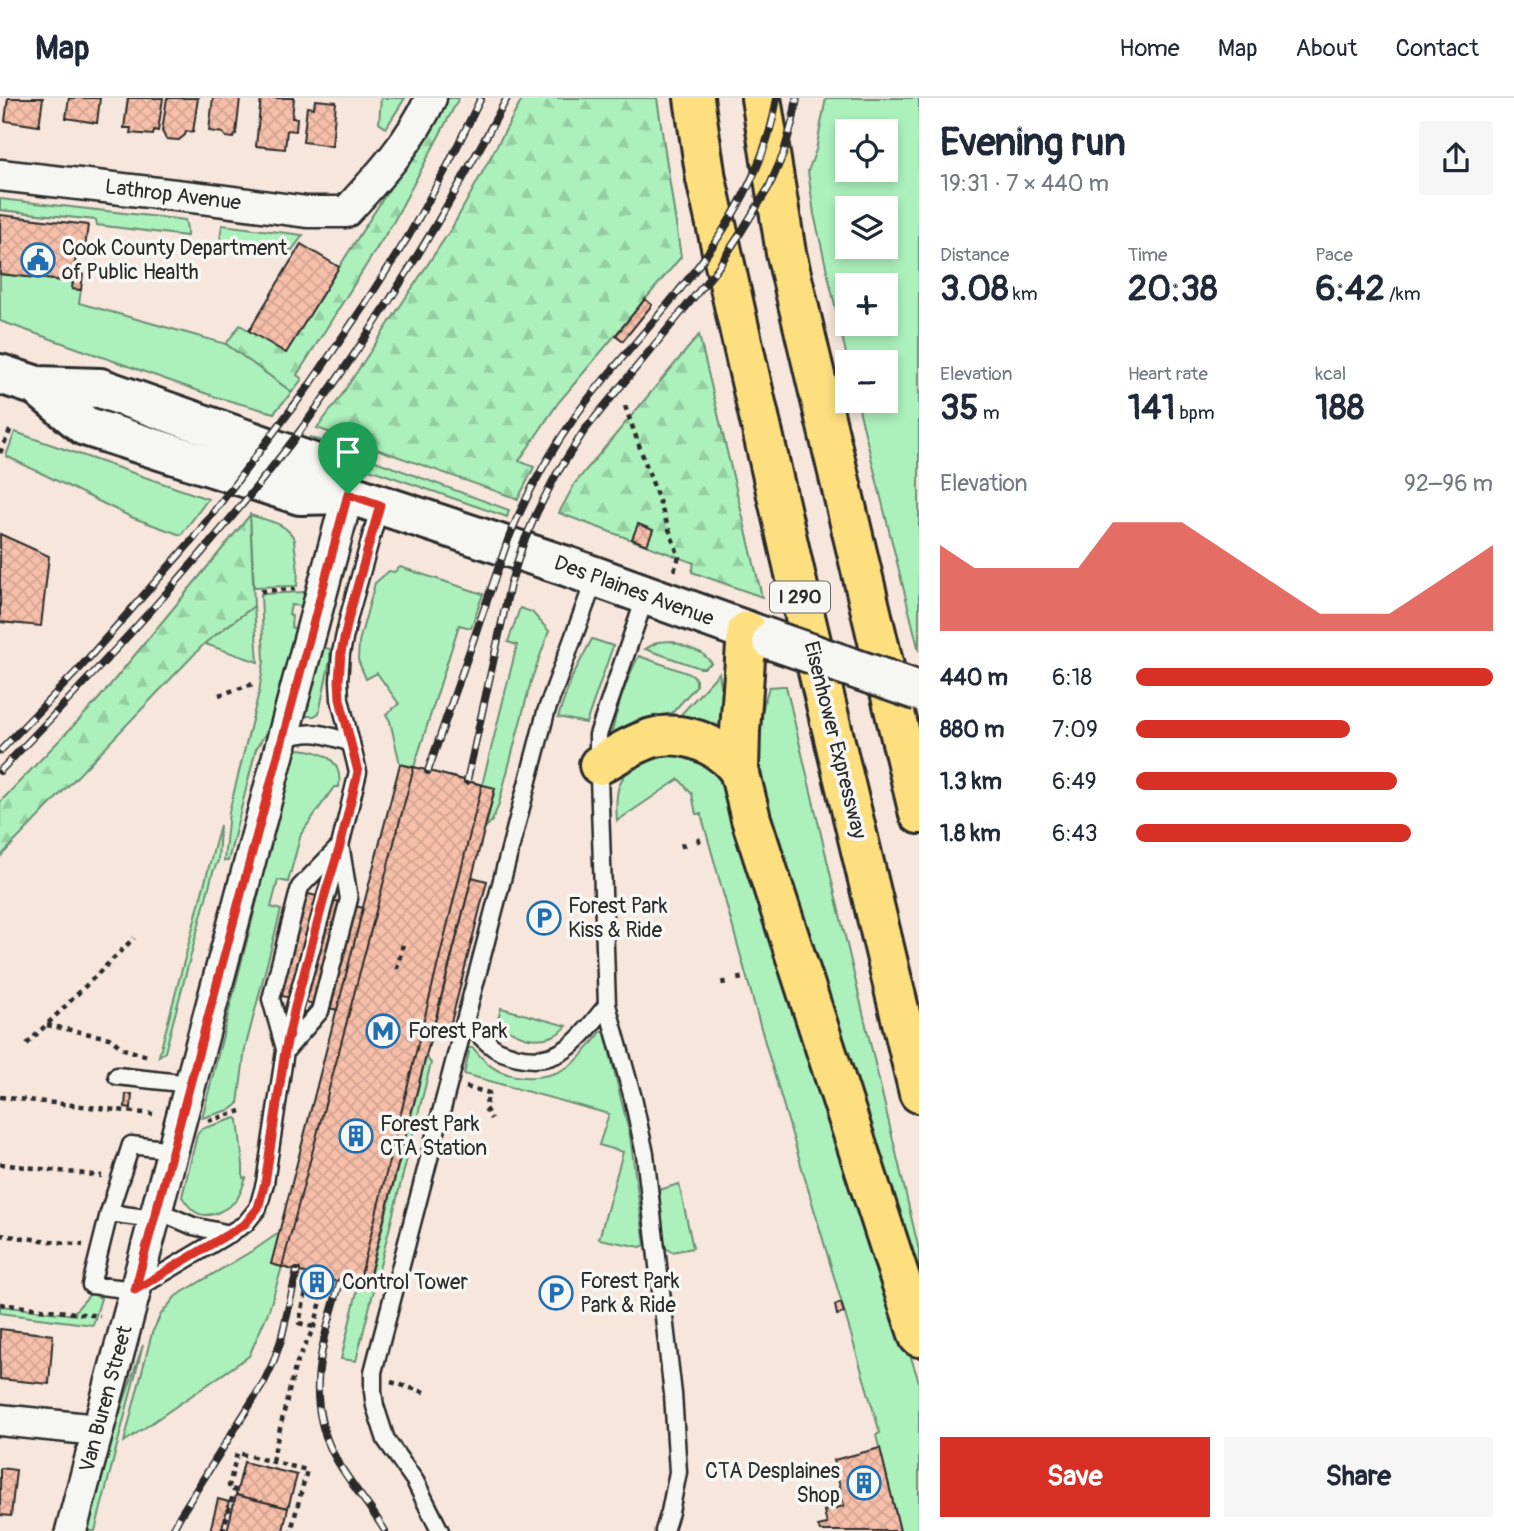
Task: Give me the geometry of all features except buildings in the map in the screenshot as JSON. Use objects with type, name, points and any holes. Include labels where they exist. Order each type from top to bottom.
[{"type":"highway","name":"Eisenhower Expressway","points":[[694,98],[706,179],[744,351],[919,1093]]},
{"type":"highway","points":[[761,98],[786,253],[919,814]]},
{"type":"highway","points":[[759,635],[740,731],[739,770],[751,819],[919,1337]]},
{"type":"highway","points":[[599,765],[632,746],[653,738],[672,736],[695,739],[723,754],[739,770]]},
{"type":"main road","name":"Des Plaines Avenue","points":[[0,374],[37,386],[100,388],[316,464],[364,500],[596,576],[919,691]]},
{"type":"street","name":"Lathrop Avenue","points":[[0,175],[307,212],[345,212],[386,169],[420,122],[432,98]]},
{"type":"street","name":"Van Buren Street","points":[[71,1531],[282,739],[364,500]]},
{"type":"street","points":[[0,1420],[98,1430]]},
{"type":"lane","points":[[173,1150],[131,1145],[109,1213],[91,1285],[135,1290],[245,1224],[258,1208],[265,1183],[285,1051],[358,772],[340,699],[339,681],[364,500]]},
{"type":"lane","points":[[440,1531],[415,1481],[386,1440],[375,1406],[373,1372],[546,712],[596,576]]},
{"type":"lane","points":[[655,598],[598,734],[607,1005],[633,1098],[645,1154],[673,1394],[678,1472],[664,1531]]},
{"type":"lane","points":[[282,739],[302,732],[326,734],[351,743]]},
{"type":"lane","points":[[285,1051],[320,1011],[349,899],[340,846]]},
{"type":"lane","points":[[285,1051],[271,999],[300,887],[340,846]]},
{"type":"lane","points":[[465,1021],[501,1052],[526,1059],[552,1057],[573,1045],[607,1005]]},
{"type":"lane","points":[[117,1076],[190,1084]]},
{"type":"lane","points":[[109,1213],[155,1214],[230,1234]]},
{"type":"path","points":[[625,406],[679,557],[655,598]]},
{"type":"path","points":[[0,453],[12,426]]},
{"type":"path","points":[[261,591],[299,589]]},
{"type":"path","points":[[219,695],[256,682]]},
{"type":"path","points":[[27,1044],[134,938]]},
{"type":"path","points":[[397,969],[403,944]]},
{"type":"path","points":[[47,1025],[109,1038],[124,1049],[155,1059]]},
{"type":"path","points":[[475,1090],[489,1093],[485,1108],[491,1119]]},
{"type":"path","points":[[0,1097],[153,1114]]},
{"type":"path","points":[[209,1121],[241,1111]]},
{"type":"path","points":[[0,1164],[110,1177]]},
{"type":"path","points":[[0,1235],[90,1245]]},
{"type":"path","points":[[310,1275],[299,1323],[314,1327]]},
{"type":"path","points":[[272,1461],[295,1367],[314,1327],[327,1279]]},
{"type":"path","points":[[308,1286],[324,1290]]},
{"type":"path","points":[[0,1304],[102,1316]]},
{"type":"path","points":[[223,1531],[234,1487],[229,1486],[237,1453],[307,1470],[291,1531]]},
{"type":"green space","points":[[381,98],[405,98],[386,128],[379,123]]},
{"type":"green space","points":[[448,98],[459,98],[394,221],[297,375],[302,379],[292,392],[226,344],[240,325],[286,353]]},
{"type":"green space","points":[[523,98],[657,98],[681,257],[558,403],[519,461],[534,467],[518,499],[317,428],[453,226]]},
{"type":"green space","points":[[826,98],[919,98],[919,651],[860,413],[898,413],[898,350],[845,350],[842,336],[898,336],[898,273],[835,273],[835,305],[814,214],[808,171],[816,150]]},
{"type":"green space","points":[[0,199],[185,220],[187,236],[97,225],[96,220],[0,210]]},
{"type":"green space","points":[[222,225],[303,235],[292,250],[220,240]]},
{"type":"green space","points":[[0,274],[73,282],[72,289],[81,290],[79,303],[226,344],[292,392],[274,413],[216,397],[0,321]]},
{"type":"green space","points":[[699,335],[762,597],[692,572],[694,563],[559,513],[575,483]]},
{"type":"green space","points":[[15,432],[208,499],[181,535],[131,517],[6,456]]},
{"type":"green space","points":[[310,437],[509,510],[507,517],[303,446]]},
{"type":"green space","points":[[250,515],[281,526],[295,540],[297,586],[254,587]]},
{"type":"green space","points":[[250,515],[254,606],[206,642],[0,857],[0,802],[97,701]]},
{"type":"green space","points":[[400,567],[483,594],[471,628],[459,625],[414,767],[400,764],[386,714],[399,704],[377,673],[366,679],[358,660],[359,642],[375,583],[389,571],[394,572]]},
{"type":"green space","points":[[305,592],[303,606],[291,605],[291,627],[298,630],[278,713],[256,749],[228,861],[224,861],[229,812],[259,692],[264,661],[261,594]]},
{"type":"green space","points":[[254,606],[258,662],[205,644],[206,642]]},
{"type":"green space","points":[[520,608],[532,612],[549,631],[531,681],[498,807],[486,827],[495,789],[482,785],[517,645],[508,642]]},
{"type":"green space","points":[[592,639],[613,646],[586,723],[558,717],[572,677]]},
{"type":"green space","points":[[671,641],[702,653],[712,663],[700,668],[645,649],[658,642]]},
{"type":"green space","points":[[319,646],[330,649],[330,660],[319,713],[303,716]]},
{"type":"green space","points":[[639,656],[693,675],[696,686],[672,713],[637,720],[611,735],[622,694]]},
{"type":"green space","points":[[719,673],[723,704],[722,735],[675,721]]},
{"type":"green space","points":[[786,686],[919,1250],[919,1304],[762,785],[758,749],[763,707],[769,687]]},
{"type":"green space","points":[[299,749],[316,752],[330,759],[338,770],[339,787],[334,787],[301,834],[288,882],[278,880],[271,907],[281,910],[245,1049],[238,1104],[232,1109],[202,1118],[260,889],[260,885],[254,880],[291,758]]},
{"type":"green space","points":[[657,752],[698,757],[718,773],[723,783],[919,1382],[919,1531],[900,1531],[876,1435],[880,1433],[701,814],[696,814],[692,794],[679,779],[617,821],[617,796],[622,779],[635,765]]},
{"type":"green space","points":[[220,825],[218,861],[165,1052],[159,1056]]},
{"type":"green space","points":[[501,1008],[567,1026],[553,1036],[538,1039],[524,1037],[497,1024]]},
{"type":"green space","points":[[602,1031],[605,1033],[630,1136],[645,1245],[641,1247],[599,1239],[623,1152],[599,1145],[609,1114],[464,1074],[469,1052],[465,1051],[469,1048],[473,1048],[490,1066],[507,1074],[538,1077],[559,1072],[576,1061]]},
{"type":"green space","points":[[426,1057],[431,1063],[356,1361],[341,1359],[358,1287],[367,1288]]},
{"type":"green space","points":[[236,1118],[243,1178],[246,1178],[237,1199],[229,1207],[213,1214],[202,1215],[189,1207],[182,1197],[197,1135],[201,1129]]},
{"type":"green space","points":[[679,1184],[693,1248],[672,1252],[666,1248],[664,1242],[659,1190]]},
{"type":"green space","points":[[280,1232],[272,1264],[282,1267],[269,1310],[249,1356],[124,1442],[152,1333],[161,1314],[176,1296]]},
{"type":"green space","points":[[91,1293],[101,1298],[93,1325],[0,1313],[0,1306],[75,1315],[76,1310]]},
{"type":"green space","points":[[143,1345],[95,1531],[86,1531],[107,1450]]},
{"type":"railway","points":[[0,751],[79,669],[194,538],[311,383],[408,237],[481,98]]},
{"type":"railway","points":[[0,771],[150,611],[291,443],[406,275],[507,98]]},
{"type":"railway","points":[[428,771],[508,540],[530,491],[582,407],[673,298],[719,237],[755,171],[777,98]]},
{"type":"railway","points":[[467,781],[510,585],[537,512],[556,475],[584,431],[717,269],[738,237],[769,187],[783,155],[797,98]]},
{"type":"railway","points":[[172,1531],[263,1384],[281,1340],[297,1271]]},
{"type":"railway","points":[[340,1282],[322,1348],[319,1411],[334,1455],[385,1531]]},
{"type":"place","name":"Cook County Department of Public Health","points":[[38,260]]},
{"type":"place","name":"Forest Park Kiss & Ride","points":[[544,918]]},
{"type":"place","name":"Forest Park","points":[[383,1031]]},
{"type":"place","name":"Forest Park CTA Station","points":[[356,1136]]},
{"type":"place","name":"Control Tower","points":[[317,1282]]},
{"type":"place","name":"Forest Park Park & Ride","points":[[556,1293]]},
{"type":"place","name":"CTA Desplaines Shop","points":[[864,1483]]},
{"type":"route","points":[[348,494],[380,505],[341,653],[340,699],[358,772],[285,1051],[265,1183],[258,1208],[245,1224],[135,1290],[153,1219],[348,494]]}]
